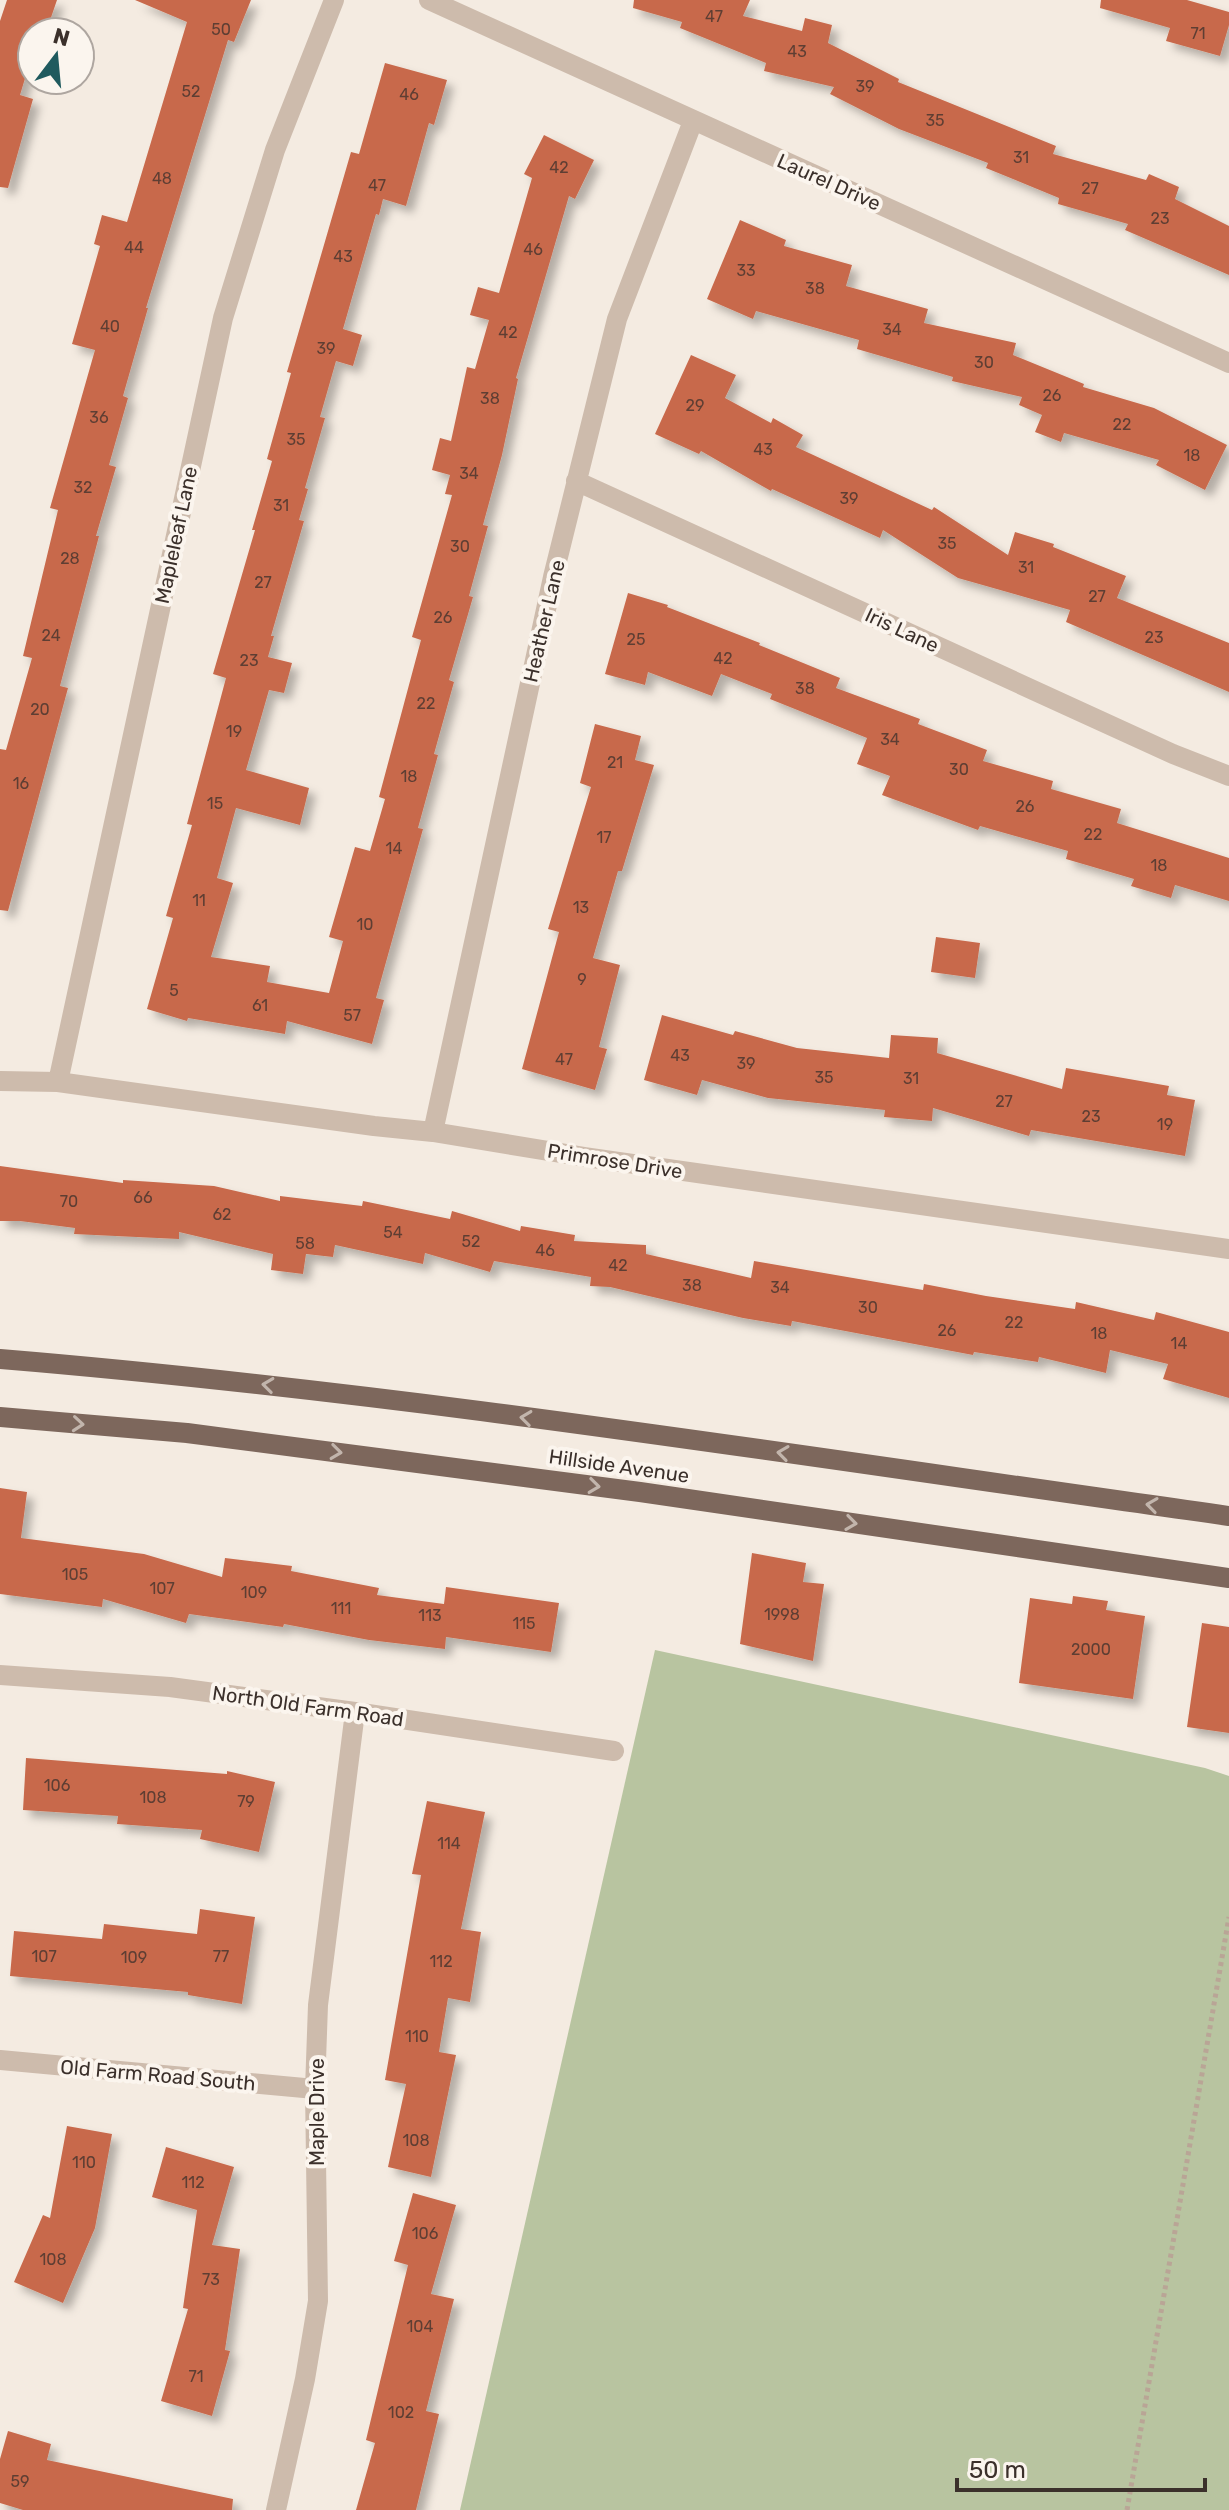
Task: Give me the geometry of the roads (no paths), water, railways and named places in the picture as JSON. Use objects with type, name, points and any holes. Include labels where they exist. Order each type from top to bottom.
[{"type":"main road","name":"Hillside Avenue","points":[[0,1359],[241,1381],[648,1434],[1229,1516]]},
{"type":"main road","name":"Hillside Avenue","points":[[0,1417],[203,1435],[624,1490],[1229,1578]]},
{"type":"street","name":"Mapleleaf Lane","points":[[58,1082],[223,318],[275,150],[334,0]]},
{"type":"street","name":"Laurel Drive","points":[[429,0],[1229,363]]},
{"type":"street","name":"Heather Lane","points":[[433,1132],[553,577],[617,319],[693,121]]},
{"type":"street","name":"Iris Lane","points":[[576,481],[1159,748],[1229,776]]},
{"type":"street","name":"Primrose Drive","points":[[0,1081],[58,1082],[433,1132],[601,1160],[1229,1249]]},
{"type":"street","name":"North Old Farm Road","points":[[0,1675],[142,1684],[614,1751]]},
{"type":"street","name":"Maple Drive","points":[[276,2510],[305,2379],[318,2301],[315,2089],[318,2005],[355,1712]]},
{"type":"street","name":"Old Farm Road South","points":[[0,2060],[315,2089]]}]
